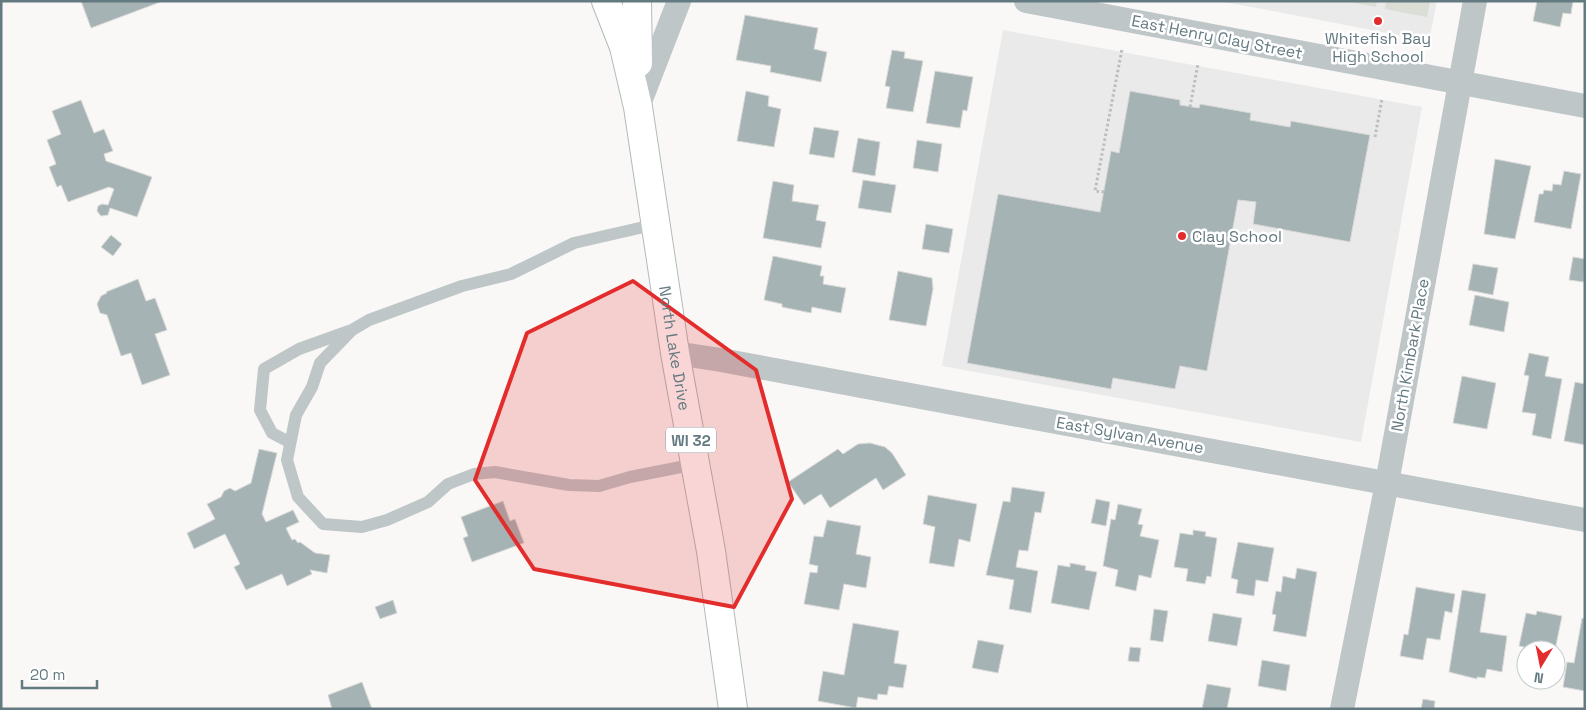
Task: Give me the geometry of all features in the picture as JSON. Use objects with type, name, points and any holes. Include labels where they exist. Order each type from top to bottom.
[{"type":"main road","name":"North Lake Drive","points":[[606,1],[621,36],[638,107],[675,353],[711,551],[733,709]]},
{"type":"main road","name":"North Lake Drive","points":[[638,107],[639,4]]},
{"type":"street","points":[[638,107],[679,1]]},
{"type":"street","name":"East Henry Clay Street","points":[[1026,1],[1079,6],[1585,106]]},
{"type":"street","name":"North Kimbark Place","points":[[1342,709],[1387,482],[1475,1]]},
{"type":"street","points":[[621,36],[639,4]]},
{"type":"street","name":"East Sylvan Avenue","points":[[675,353],[1387,482],[1585,520]]},
{"type":"lane","points":[[289,442],[272,433],[260,410],[260,388],[264,369],[299,349],[352,330],[369,320],[462,286],[511,274],[574,243],[656,224]]},
{"type":"lane","points":[[352,330],[320,364],[312,387],[296,415],[289,442],[287,460],[298,497],[323,524],[362,527],[388,520],[428,502],[448,484],[474,474],[495,472],[569,485],[598,486],[630,477],[696,464]]},
{"type":"path","points":[[1104,192],[1095,191],[1122,50]]},
{"type":"path","points":[[1190,107],[1198,64]]},
{"type":"path","points":[[1375,137],[1382,99]]},
{"type":"highlighted area","points":[[633,281],[756,370],[792,499],[734,607],[534,569],[475,480],[527,333]]},
{"type":"shaded area","name":"Whitefish Bay High School","points":[[1220,1],[1437,1],[1429,41]]},
{"type":"shaded area","points":[[1344,1],[1377,1],[1376,7]]},
{"type":"shaded area","points":[[1386,1],[1430,1],[1427,17],[1385,9]]},
{"type":"shaded area","name":"Clay School","points":[[1003,30],[1422,107],[1361,442],[942,366]]},
{"type":"building","points":[[81,1],[163,1],[91,28]]},
{"type":"building","points":[[1537,1],[1573,1],[1571,14],[1563,13],[1560,27],[1533,21]]},
{"type":"building","points":[[745,15],[818,28],[814,49],[827,52],[821,82],[770,72],[771,66],[736,60]]},
{"type":"building","points":[[892,50],[905,52],[904,58],[923,61],[913,112],[886,108],[890,87],[885,86]]},
{"type":"building","points":[[935,71],[973,77],[967,111],[963,110],[960,128],[926,123]]},
{"type":"building","points":[[746,91],[769,96],[768,106],[781,109],[774,147],[737,141]]},
{"type":"building","points":[[1130,91],[1180,100],[1180,105],[1199,108],[1200,104],[1251,113],[1250,120],[1290,127],[1291,121],[1370,135],[1350,242],[1253,224],[1256,202],[1238,200],[1207,371],[1180,366],[1175,389],[1113,378],[1111,389],[967,363],[998,194],[1100,212],[1111,151],[1119,153]]},
{"type":"building","points":[[81,100],[94,133],[104,129],[113,151],[104,154],[106,161],[152,177],[137,217],[110,208],[108,215],[101,216],[97,211],[98,206],[102,204],[108,205],[114,189],[109,187],[68,202],[61,185],[57,187],[49,167],[56,164],[47,140],[61,134],[52,111]]},
{"type":"building","points":[[814,127],[839,131],[834,158],[809,154]]},
{"type":"building","points":[[858,138],[880,142],[875,176],[852,172]]},
{"type":"building","points":[[917,140],[942,144],[938,172],[913,168]]},
{"type":"building","points":[[1495,159],[1531,166],[1515,239],[1484,234]]},
{"type":"building","points":[[1564,171],[1581,174],[1571,229],[1534,222],[1539,194],[1543,194],[1544,190],[1552,191],[1553,184],[1561,185]]},
{"type":"building","points":[[863,180],[896,185],[891,213],[858,208]]},
{"type":"building","points":[[773,181],[794,185],[792,201],[819,205],[816,220],[826,222],[821,248],[763,238]]},
{"type":"building","points":[[926,224],[953,229],[949,253],[922,249]]},
{"type":"building","points":[[111,235],[122,244],[113,256],[101,247]]},
{"type":"building","points":[[773,256],[822,266],[820,276],[824,276],[823,284],[846,288],[841,313],[812,307],[811,313],[782,307],[782,304],[764,300]]},
{"type":"building","points":[[1573,257],[1585,259],[1584,282],[1569,280]]},
{"type":"building","points":[[1473,264],[1498,268],[1493,295],[1468,290]]},
{"type":"building","points":[[898,271],[932,278],[933,289],[926,326],[889,320]]},
{"type":"building","points":[[138,279],[146,301],[155,298],[167,330],[155,334],[170,375],[142,385],[131,353],[121,356],[107,315],[100,313],[97,304],[101,296],[106,292]]},
{"type":"building","points":[[1475,295],[1509,302],[1504,332],[1469,325]]},
{"type":"building","points":[[1529,353],[1549,357],[1545,376],[1562,379],[1551,439],[1532,435],[1536,414],[1522,412],[1529,376],[1524,375]]},
{"type":"building","points":[[1462,376],[1496,383],[1487,429],[1453,423]]},
{"type":"building","points":[[1575,382],[1585,384],[1585,445],[1564,441]]},
{"type":"building","points":[[870,443],[885,447],[892,453],[906,475],[883,490],[876,478],[830,508],[821,494],[804,505],[788,482],[838,449],[843,454],[858,444]]},
{"type":"building","points":[[259,449],[277,453],[262,514],[266,522],[293,510],[299,522],[286,528],[292,540],[295,539],[298,543],[300,542],[315,553],[330,555],[327,573],[310,570],[312,574],[287,586],[282,574],[246,590],[234,567],[240,564],[225,534],[194,549],[187,533],[215,519],[207,504],[221,497],[224,491],[230,488],[235,491],[251,483]]},
{"type":"building","points":[[1012,487],[1045,492],[1041,513],[1035,512],[1028,551],[1019,550],[1016,567],[1038,571],[1031,613],[1009,609],[1014,580],[986,575],[1003,501],[1010,502]]},
{"type":"building","points":[[928,495],[977,504],[970,542],[959,539],[954,567],[929,563],[935,527],[923,524]]},
{"type":"building","points":[[1096,499],[1110,502],[1106,526],[1091,523]]},
{"type":"building","points":[[503,501],[510,521],[515,519],[524,543],[472,562],[463,538],[468,536],[461,517]]},
{"type":"building","points":[[1118,504],[1142,509],[1138,524],[1143,525],[1140,536],[1159,540],[1151,578],[1139,575],[1136,591],[1115,586],[1118,570],[1103,566],[1111,519],[1115,520]]},
{"type":"building","points":[[827,520],[861,526],[856,554],[871,557],[866,588],[844,584],[839,610],[804,604],[810,572],[817,573],[818,566],[809,564],[814,536],[823,537]]},
{"type":"building","points":[[1193,530],[1206,532],[1205,536],[1217,538],[1211,577],[1207,576],[1205,584],[1186,581],[1188,569],[1174,567],[1180,533],[1193,535]]},
{"type":"building","points":[[1238,542],[1274,548],[1268,582],[1256,580],[1254,596],[1236,593],[1238,580],[1231,578]]},
{"type":"building","points":[[1070,563],[1086,566],[1085,570],[1097,572],[1089,610],[1051,603],[1058,565],[1070,567]]},
{"type":"building","points":[[1297,568],[1317,572],[1306,637],[1273,631],[1276,615],[1272,614],[1276,591],[1281,592],[1283,576],[1295,579]]},
{"type":"building","points":[[1416,587],[1455,594],[1452,613],[1445,611],[1440,640],[1427,638],[1423,660],[1400,656],[1404,634],[1408,635]]},
{"type":"building","points":[[1462,590],[1486,594],[1480,632],[1507,636],[1502,672],[1487,669],[1485,678],[1477,677],[1477,679],[1449,672]]},
{"type":"building","points":[[393,600],[397,613],[380,619],[375,607]]},
{"type":"building","points":[[1154,609],[1168,611],[1163,642],[1150,640]]},
{"type":"building","points":[[1537,611],[1562,616],[1557,640],[1520,640],[1526,613],[1536,615]]},
{"type":"building","points":[[1213,613],[1242,618],[1237,646],[1208,641]]},
{"type":"building","points":[[1582,618],[1585,619],[1585,691],[1566,688],[1567,662],[1574,663]]},
{"type":"building","points":[[853,623],[899,631],[894,663],[907,665],[903,688],[889,686],[887,695],[878,694],[877,700],[858,697],[856,708],[818,701],[823,671],[844,675]]},
{"type":"building","points":[[978,640],[1004,645],[998,673],[972,668]]},
{"type":"building","points":[[1130,647],[1141,648],[1139,662],[1128,661]]},
{"type":"building","points":[[1262,660],[1290,665],[1286,691],[1258,686]]},
{"type":"building","points":[[362,682],[372,709],[332,709],[328,695]]},
{"type":"building","points":[[1207,684],[1231,688],[1227,709],[1202,709]]},
{"type":"building","points":[[1423,699],[1435,701],[1434,709],[1421,709]]},
{"type":"place","name":"Whitefish Bay High School","points":[[1378,21]]},
{"type":"place","name":"Clay School","points":[[1182,236]]}]
